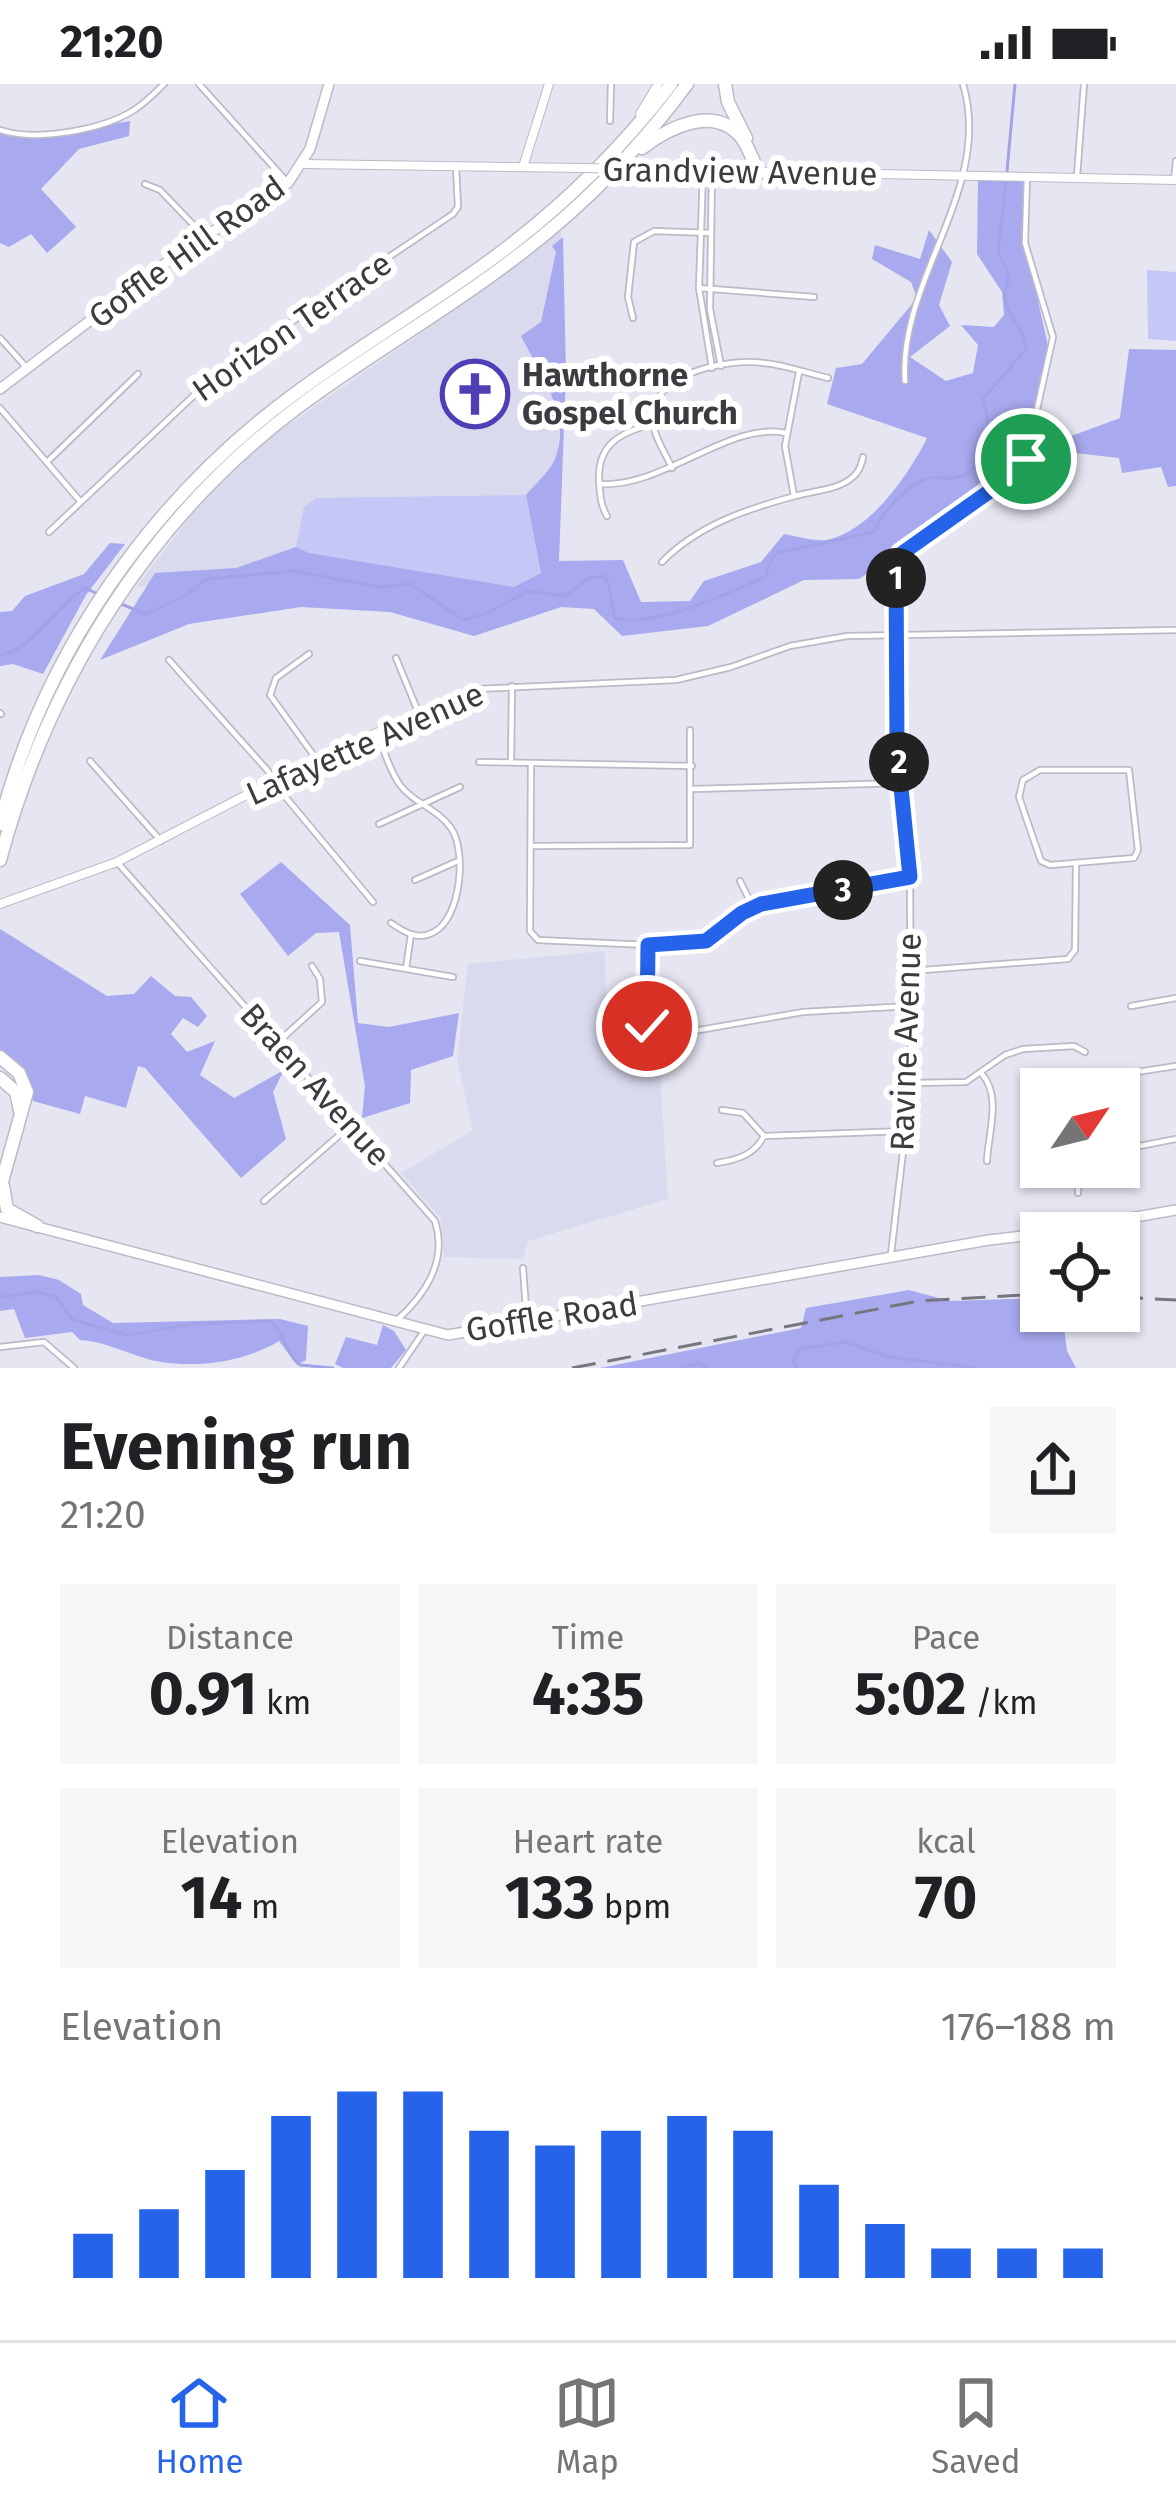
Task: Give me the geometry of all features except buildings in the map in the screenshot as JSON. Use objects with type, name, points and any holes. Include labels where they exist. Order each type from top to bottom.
[{"type":"highway","points":[[605,171],[671,84]]},
{"type":"highway","points":[[0,860],[33,758],[68,679],[115,601],[184,512],[282,419],[506,266],[687,84]]},
{"type":"highway","points":[[725,84],[728,102],[759,173]]},
{"type":"highway","points":[[0,824],[30,733],[68,652],[117,574],[174,503],[274,409],[497,256],[605,171],[662,134],[684,124],[709,121],[724,125],[741,138],[759,173]]},
{"type":"highway","points":[[0,1057],[19,1073],[27,1100],[2,1198],[7,1209],[37,1226]]},
{"type":"highway","points":[[0,1078],[19,1098],[18,1131]]},
{"type":"main road","name":"Goffle Hill Road","points":[[0,389],[204,236],[288,183],[303,164],[329,84]]},
{"type":"main road","name":"Goffle Road","points":[[1140,1216],[1176,1210]]},
{"type":"main road","name":"Goffle Road","points":[[0,1217],[448,1335],[1020,1237]]},
{"type":"street","points":[[0,130],[34,136],[115,119],[141,106],[164,84]]},
{"type":"street","points":[[199,84],[288,183]]},
{"type":"street","points":[[523,167],[549,84]]},
{"type":"street","points":[[610,84],[610,121]]},
{"type":"street","points":[[605,171],[658,84]]},
{"type":"street","points":[[905,381],[917,305],[963,176],[969,118],[963,84]]},
{"type":"street","points":[[1077,176],[1084,84]]},
{"type":"street","points":[[1175,180],[1176,161]]},
{"type":"street","name":"Grandview Avenue","points":[[303,164],[1175,180]]},
{"type":"street","name":"Horizon Terrace","points":[[49,532],[223,368],[453,214],[458,207],[456,166]]},
{"type":"street","points":[[707,171],[699,288],[712,368]]},
{"type":"street","points":[[707,171],[709,289],[721,366]]},
{"type":"street","name":"Ravine Avenue","points":[[890,1259],[911,1083],[910,877],[897,748],[898,557],[1021,469],[1026,459],[1053,342],[1025,243],[1028,176]]},
{"type":"street","points":[[145,184],[160,190],[204,236]]},
{"type":"street","points":[[632,318],[628,297],[634,242],[655,231],[711,233]]},
{"type":"street","points":[[699,288],[814,297]]},
{"type":"street","points":[[0,338],[27,368]]},
{"type":"street","points":[[672,468],[653,424],[656,406],[666,390],[684,376],[763,362],[828,378]]},
{"type":"street","points":[[794,496],[785,460],[785,433],[800,371]]},
{"type":"street","points":[[47,462],[138,374]]},
{"type":"street","points":[[0,408],[80,502]]},
{"type":"street","points":[[608,516],[602,508],[599,464],[606,447],[625,431],[653,424]]},
{"type":"street","points":[[600,484],[639,481],[747,437],[773,430],[785,433]]},
{"type":"street","points":[[662,562],[712,525],[844,483],[856,473],[863,457]]},
{"type":"street","name":"Lafayette Avenue","points":[[0,904],[118,862],[317,760],[477,689],[676,680],[710,674],[812,640],[897,634],[1176,630]]},
{"type":"street","points":[[309,654],[276,678],[270,695],[317,760]]},
{"type":"street","points":[[395,658],[419,714]]},
{"type":"street","points":[[170,660],[374,902]]},
{"type":"street","points":[[511,762],[512,686]]},
{"type":"street","points":[[531,846],[690,845],[690,730]]},
{"type":"street","points":[[377,733],[399,784],[450,827],[458,847],[458,889],[450,918],[433,934],[411,934],[391,923]]},
{"type":"street","points":[[90,760],[161,841]]},
{"type":"street","points":[[479,761],[692,766]]},
{"type":"street","points":[[531,763],[530,931],[535,939],[648,945],[706,941],[752,907],[910,877]]},
{"type":"street","points":[[1126,768],[1136,854],[1130,860],[1076,864],[1050,865],[1037,857],[1019,797],[1020,785],[1040,770],[1126,768]]},
{"type":"street","points":[[693,789],[902,783]]},
{"type":"street","points":[[379,824],[460,787]]},
{"type":"street","points":[[415,880],[458,861]]},
{"type":"street","name":"Braen Avenue","points":[[118,862],[428,1211],[438,1230],[430,1283],[394,1322]]},
{"type":"street","points":[[910,971],[1068,959],[1076,940],[1076,864]]},
{"type":"street","points":[[740,881],[752,907]]},
{"type":"street","points":[[406,969],[411,934]]},
{"type":"street","points":[[648,945],[647,1028],[655,1036],[803,1012],[910,1006]]},
{"type":"street","points":[[360,961],[453,977]]},
{"type":"street","points":[[278,1043],[317,1010],[323,990],[312,967]]},
{"type":"street","points":[[1131,1006],[1176,998]]},
{"type":"street","points":[[911,1083],[957,1083],[1022,1048],[1063,1045],[1084,1052]]},
{"type":"street","points":[[1140,1072],[1176,1066]]},
{"type":"street","points":[[982,1073],[992,1093],[987,1161]]},
{"type":"street","points":[[722,1110],[743,1114],[764,1136],[905,1132]]},
{"type":"street","points":[[264,1201],[351,1125]]},
{"type":"street","points":[[717,1163],[738,1160],[759,1147],[764,1136]]},
{"type":"street","points":[[1140,1146],[1176,1139]]},
{"type":"street","points":[[1078,1188],[1078,1193]]},
{"type":"street","points":[[523,1268],[527,1322]]},
{"type":"street","points":[[399,1368],[424,1331]]},
{"type":"street","points":[[0,1347],[44,1342],[74,1368]]},
{"type":"shaded area","points":[[130,121],[129,136],[79,149],[41,189],[76,227],[47,253],[31,234],[9,247],[0,243],[0,126],[34,137]]},
{"type":"shaded area","points":[[978,177],[1026,178],[1027,251],[1050,355],[1033,435],[1058,441],[1120,418],[1129,349],[1176,350],[1176,486],[1168,487],[1161,467],[1122,473],[1119,458],[1030,448],[1016,471],[859,579],[804,580],[708,626],[622,636],[594,609],[561,607],[474,636],[390,612],[301,607],[189,624],[100,660],[155,573],[236,568],[296,547],[514,587],[541,573],[526,495],[554,461],[559,425],[551,394],[521,336],[541,322],[556,252],[552,246],[563,237],[566,373],[559,561],[623,560],[641,602],[690,601],[704,581],[761,562],[784,534],[820,540],[846,533],[888,498],[927,438],[827,404],[836,368],[862,364],[917,298],[911,282],[872,259],[875,245],[920,259],[929,230],[952,262],[939,305],[950,326],[910,357],[946,381],[973,373],[978,345],[961,325],[994,327],[1004,315],[1002,292],[977,254]]},
{"type":"shaded area","points":[[561,231],[557,561],[541,589],[289,577],[136,587],[200,504],[269,438],[490,286]]},
{"type":"shaded area","points":[[1147,270],[1176,272],[1176,341],[1148,339]]},
{"type":"shaded area","points":[[526,495],[541,573],[514,587],[296,547],[304,507],[317,498]]},
{"type":"shaded area","points":[[110,543],[125,544],[86,595],[43,674],[13,664],[0,666],[0,612],[12,611],[25,596],[84,574]]},
{"type":"shaded area","points":[[281,862],[350,925],[358,1023],[389,1027],[459,1013],[453,1056],[411,1070],[410,1103],[362,1118],[365,1086],[339,932],[316,933],[288,956],[240,894]]},
{"type":"shaded area","points":[[0,929],[107,996],[134,994],[151,976],[175,996],[191,997],[207,1016],[198,1027],[183,1018],[171,1034],[187,1052],[215,1041],[200,1075],[234,1098],[284,1070],[273,1092],[286,1139],[241,1178],[145,1068],[138,1066],[126,1108],[85,1096],[80,1114],[33,1101],[29,1078],[0,1051]]},
{"type":"shaded area","points":[[605,951],[607,1045],[658,1043],[668,1199],[528,1241],[523,1259],[444,1257],[441,1218],[401,1173],[473,1130],[457,1059],[468,964]]},
{"type":"shaded area","points":[[39,1275],[59,1280],[81,1294],[83,1305],[113,1323],[280,1319],[308,1326],[306,1360],[297,1365],[279,1341],[238,1358],[176,1364],[80,1340],[72,1332],[25,1338],[14,1309],[0,1311],[0,1277]]},
{"type":"shaded area","points":[[909,1290],[950,1301],[1020,1299],[1020,1332],[1065,1332],[1076,1368],[600,1368],[801,1328],[806,1308]]},
{"type":"shaded area","points":[[383,1325],[394,1331],[406,1350],[391,1368],[335,1364],[346,1337],[377,1345]]},
{"type":"waterway","points":[[1007,171],[1015,84]]},
{"type":"waterway","points":[[121,604],[146,614],[188,594],[206,579],[294,571],[381,587],[411,584],[463,620],[528,591],[565,596],[589,578],[604,576],[615,618],[632,620],[691,608],[765,577],[778,553],[874,532],[888,509],[910,488],[929,478],[954,478],[974,467],[987,434],[983,399],[1026,349],[1008,308],[1009,277],[998,253],[1006,181]]},
{"type":"waterway","points":[[0,655],[23,645],[85,588],[96,593]]},
{"type":"waterway","points":[[0,1297],[37,1292],[55,1296],[73,1320],[127,1335],[193,1324],[270,1321],[300,1365],[333,1368]]},
{"type":"waterway","points":[[797,1368],[793,1360],[800,1349],[845,1342],[889,1357],[976,1368]]},
{"type":"waterway","points":[[680,1368],[699,1363],[706,1368]]},
{"type":"railway","points":[[572,1368],[919,1301],[1020,1295]]},
{"type":"railway","points":[[1140,1298],[1176,1300]]},
{"type":"place","name":"Hawthorne Gospel Church","points":[[475,394]]},
{"type":"route","points":[[647,1026],[648,945],[706,941],[761,904],[910,877],[897,748],[898,557],[1021,469],[1026,459]]}]
